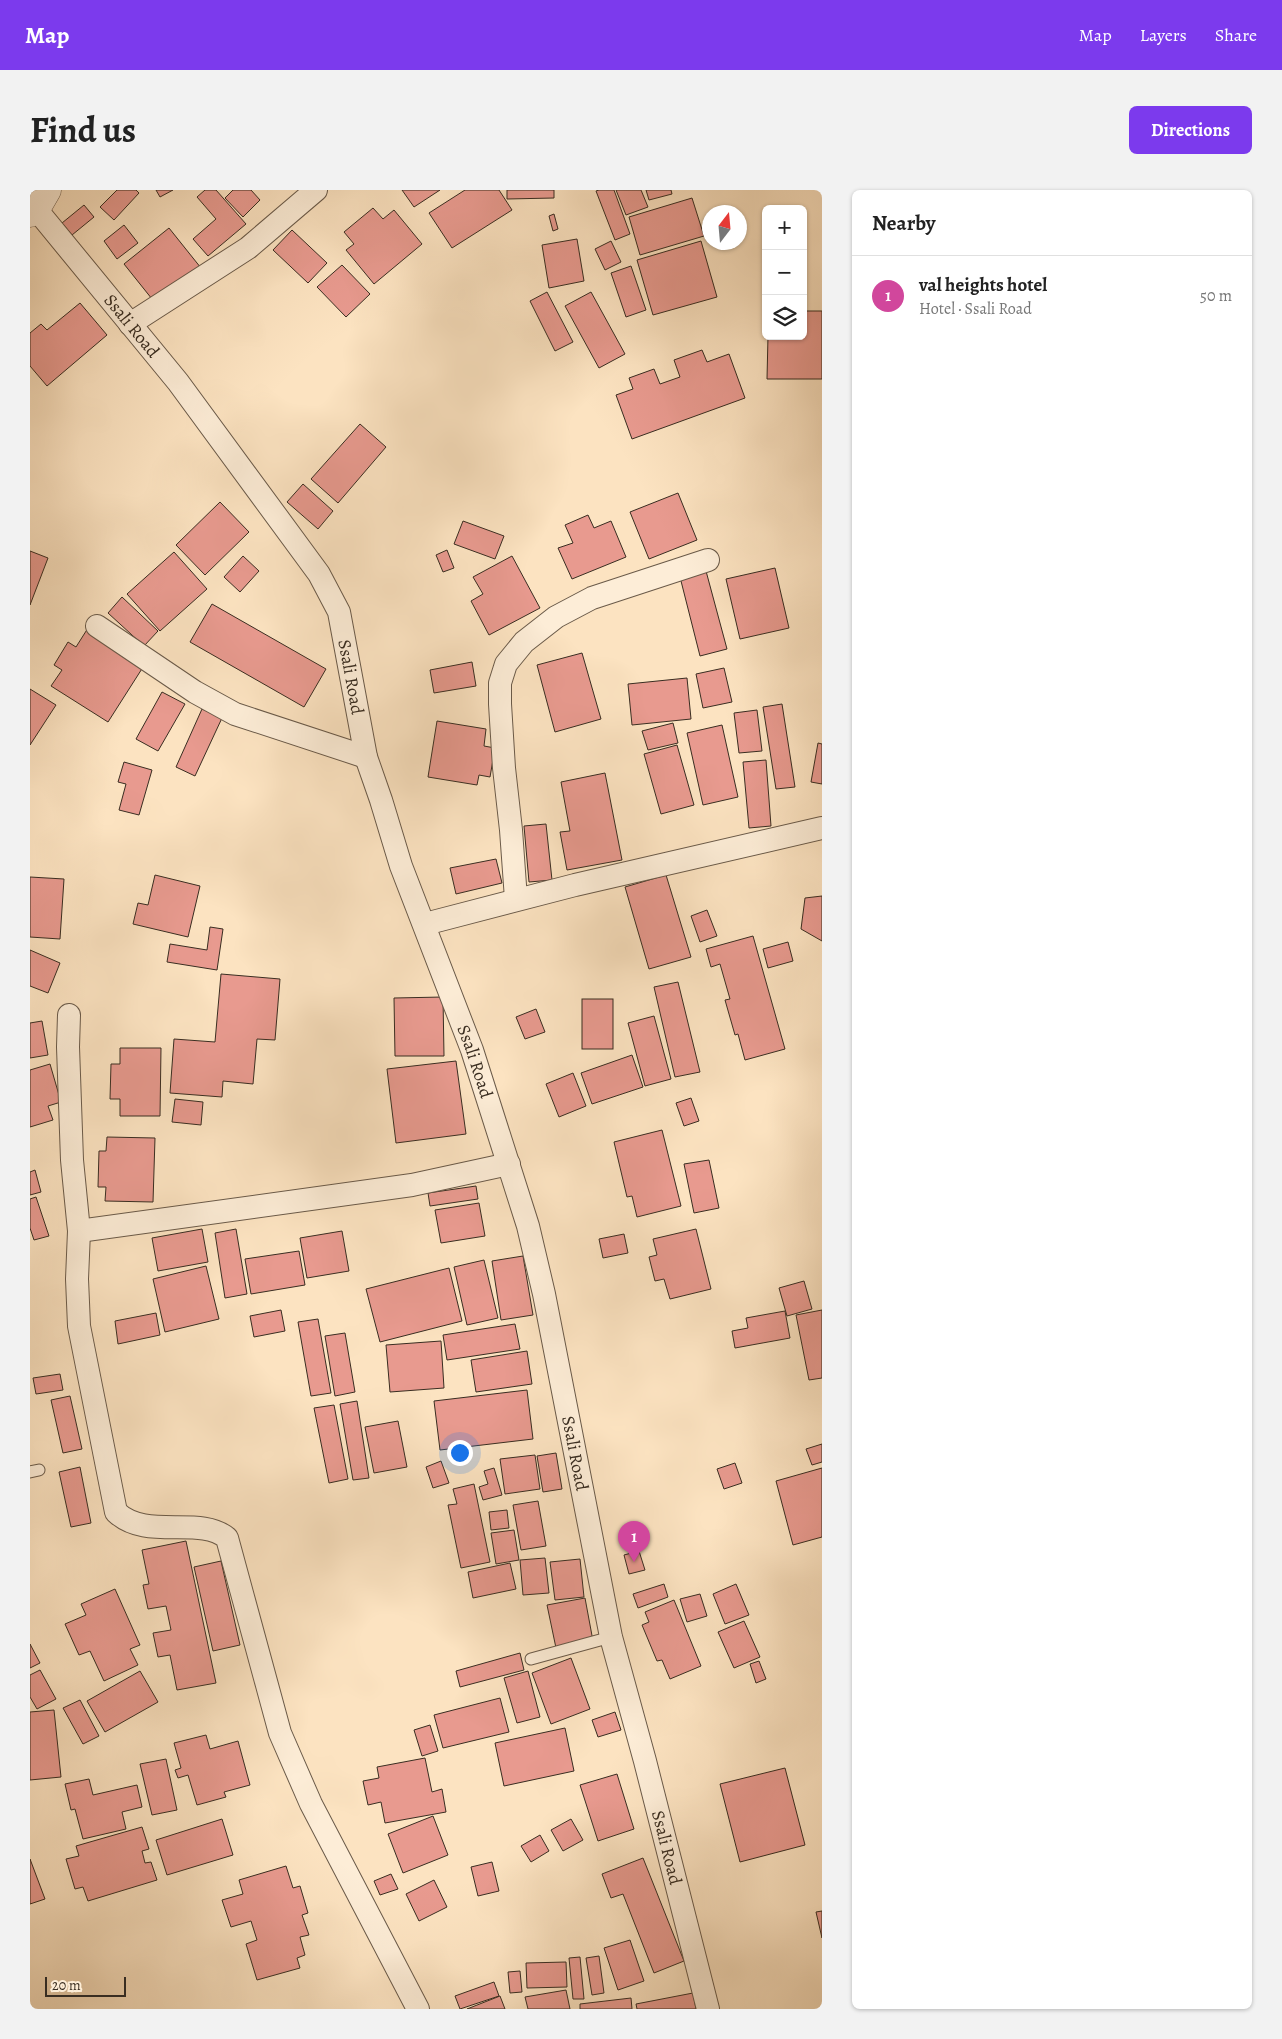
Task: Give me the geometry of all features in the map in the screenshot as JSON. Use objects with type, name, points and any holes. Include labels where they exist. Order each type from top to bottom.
[{"type":"street","points":[[130,324],[248,248],[316,190]]},
{"type":"street","name":"Ssali Road","points":[[38,204],[130,324],[184,390],[314,567],[339,612],[366,757],[401,866],[425,924],[472,1050],[528,1226],[544,1294],[611,1637],[645,1761],[708,2009]]},
{"type":"street","points":[[516,899],[512,830],[504,768],[500,704],[500,683],[506,664],[524,642],[556,617],[585,602],[708,560]]},
{"type":"street","points":[[97,626],[194,692],[235,714],[366,757]]},
{"type":"street","points":[[425,924],[516,899],[822,828]]},
{"type":"street","points":[[69,1015],[68,1047],[72,1160],[79,1231],[77,1270],[80,1326],[116,1512],[122,1518],[133,1523],[151,1527],[214,1530],[226,1538],[280,1733],[311,1804],[418,2009]]},
{"type":"street","points":[[79,1231],[412,1185],[509,1164]]},
{"type":"lane","points":[[531,1658],[611,1637]]},
{"type":"building","points":[[117,190],[136,190],[139,193],[114,220],[100,207]]},
{"type":"building","points":[[156,190],[173,190],[160,197]]},
{"type":"building","points":[[205,190],[216,190],[246,224],[208,256],[193,239],[216,219],[197,197]]},
{"type":"building","points":[[233,190],[251,190],[260,200],[243,217],[225,198]]},
{"type":"building","points":[[402,190],[440,190],[414,207]]},
{"type":"building","points":[[465,190],[499,190],[512,210],[452,248],[429,213]]},
{"type":"building","points":[[507,190],[554,190],[554,198],[507,199]]},
{"type":"building","points":[[614,190],[630,234],[615,240],[596,191]]},
{"type":"building","points":[[616,190],[641,190],[648,207],[626,215]]},
{"type":"building","points":[[646,190],[671,190],[672,194],[649,200]]},
{"type":"building","points":[[692,198],[702,230],[702,237],[640,255],[629,217]]},
{"type":"building","points":[[84,205],[94,217],[72,235],[62,223]]},
{"type":"building","points":[[373,208],[383,219],[394,210],[422,244],[374,284],[346,250],[354,244],[344,232]]},
{"type":"building","points":[[554,214],[558,229],[553,231],[549,216]]},
{"type":"building","points":[[124,225],[138,243],[117,259],[104,241]]},
{"type":"building","points":[[169,228],[201,268],[156,304],[124,264]]},
{"type":"building","points":[[292,230],[327,263],[308,283],[273,250]]},
{"type":"building","points":[[577,239],[584,281],[549,288],[542,245]]},
{"type":"building","points":[[611,241],[621,262],[605,270],[595,249]]},
{"type":"building","points":[[701,241],[702,250],[717,297],[653,315],[637,260]]},
{"type":"building","points":[[342,265],[370,294],[346,317],[317,287]]},
{"type":"building","points":[[631,266],[646,310],[626,317],[611,273]]},
{"type":"building","points":[[547,292],[573,342],[555,351],[530,301]]},
{"type":"building","points":[[591,292],[625,354],[599,368],[565,306]]},
{"type":"building","points":[[80,303],[107,335],[47,386],[30,366],[30,333],[41,324],[47,330]]},
{"type":"building","points":[[807,311],[822,311],[822,379],[767,379],[768,340],[807,340]]},
{"type":"building","points":[[702,350],[707,362],[729,354],[745,398],[632,439],[616,395],[633,389],[629,378],[654,369],[660,384],[680,377],[674,360]]},
{"type":"building","points":[[360,424],[386,447],[338,503],[311,479]]},
{"type":"building","points":[[303,484],[333,511],[318,529],[287,502]]},
{"type":"building","points":[[678,493],[697,540],[649,559],[630,512]]},
{"type":"building","points":[[220,502],[249,532],[205,575],[176,545]]},
{"type":"building","points":[[588,515],[594,528],[611,521],[626,557],[572,579],[558,548],[573,543],[565,525]]},
{"type":"building","points":[[463,521],[504,536],[495,559],[454,544]]},
{"type":"building","points":[[447,550],[454,568],[443,572],[436,555]]},
{"type":"building","points":[[30,551],[48,558],[30,605]]},
{"type":"building","points":[[174,552],[207,589],[160,631],[127,594]]},
{"type":"building","points":[[243,556],[259,571],[240,592],[224,577]]},
{"type":"building","points":[[512,556],[540,608],[489,635],[471,601],[483,594],[473,577]]},
{"type":"building","points":[[775,568],[789,628],[740,639],[726,579]]},
{"type":"building","points":[[706,571],[727,649],[700,656],[680,577]]},
{"type":"building","points":[[122,597],[158,631],[144,646],[108,613]]},
{"type":"building","points":[[212,604],[326,669],[304,707],[190,642]]},
{"type":"building","points":[[88,628],[145,664],[108,722],[51,686],[62,670],[54,665],[68,642],[76,647]]},
{"type":"building","points":[[582,653],[601,719],[555,732],[537,665]]},
{"type":"building","points":[[472,662],[476,686],[434,693],[430,670]]},
{"type":"building","points":[[724,668],[732,702],[703,708],[696,674]]},
{"type":"building","points":[[687,678],[691,719],[632,725],[628,684]]},
{"type":"building","points":[[30,689],[56,705],[30,745]]},
{"type":"building","points":[[162,692],[185,704],[158,751],[136,739]]},
{"type":"building","points":[[782,704],[795,787],[776,789],[763,707]]},
{"type":"building","points":[[202,709],[222,718],[195,776],[176,767]]},
{"type":"building","points":[[757,710],[762,751],[739,753],[734,713]]},
{"type":"building","points":[[437,721],[486,729],[484,746],[495,748],[490,777],[479,775],[477,785],[428,777]]},
{"type":"building","points":[[673,723],[678,743],[648,750],[642,731]]},
{"type":"building","points":[[722,725],[738,797],[703,805],[687,733]]},
{"type":"building","points":[[818,743],[822,744],[822,784],[811,782]]},
{"type":"building","points":[[677,745],[694,805],[661,814],[644,754]]},
{"type":"building","points":[[766,760],[771,826],[749,828],[743,762]]},
{"type":"building","points":[[124,762],[152,770],[139,815],[119,810],[126,784],[118,782]]},
{"type":"building","points":[[605,773],[622,860],[567,870],[560,832],[570,831],[561,782]]},
{"type":"building","points":[[546,824],[552,880],[529,882],[524,826]]},
{"type":"building","points":[[496,859],[502,883],[456,894],[450,868]]},
{"type":"building","points":[[155,875],[200,886],[188,937],[133,924],[138,903],[148,905]]},
{"type":"building","points":[[666,875],[691,957],[649,969],[625,887]]},
{"type":"building","points":[[30,877],[64,879],[60,939],[30,937]]},
{"type":"building","points":[[822,896],[822,941],[801,929],[805,898]]},
{"type":"building","points":[[707,910],[717,936],[700,942],[691,916]]},
{"type":"building","points":[[210,927],[223,929],[217,970],[167,962],[170,944],[207,950]]},
{"type":"building","points":[[753,936],[785,1049],[745,1060],[738,1034],[735,1035],[725,1000],[730,999],[720,964],[711,967],[706,949]]},
{"type":"building","points":[[788,942],[793,961],[768,968],[763,949]]},
{"type":"building","points":[[30,950],[60,963],[48,993],[30,986]]},
{"type":"building","points":[[221,974],[280,979],[275,1040],[257,1039],[253,1084],[223,1081],[222,1097],[170,1093],[174,1039],[215,1042]]},
{"type":"building","points":[[678,982],[700,1072],[675,1077],[654,987]]},
{"type":"building","points":[[443,997],[444,1056],[395,1056],[394,998]]},
{"type":"building","points":[[582,999],[613,999],[613,1049],[582,1049]]},
{"type":"building","points":[[536,1009],[545,1032],[525,1039],[516,1017]]},
{"type":"building","points":[[654,1016],[671,1079],[645,1086],[628,1023]]},
{"type":"building","points":[[42,1021],[48,1055],[30,1058],[30,1023]]},
{"type":"building","points":[[120,1048],[161,1048],[160,1116],[120,1116],[120,1099],[110,1099],[111,1064],[120,1064]]},
{"type":"building","points":[[632,1055],[643,1087],[592,1104],[581,1073]]},
{"type":"building","points":[[456,1061],[466,1134],[396,1143],[387,1069]]},
{"type":"building","points":[[50,1064],[61,1102],[48,1106],[53,1120],[30,1127],[30,1070]]},
{"type":"building","points":[[573,1073],[586,1106],[559,1117],[546,1084]]},
{"type":"building","points":[[691,1098],[699,1121],[684,1126],[676,1103]]},
{"type":"building","points":[[175,1099],[203,1102],[201,1125],[172,1122]]},
{"type":"building","points":[[662,1130],[681,1206],[637,1217],[632,1196],[627,1197],[614,1142]]},
{"type":"building","points":[[107,1137],[155,1138],[153,1202],[105,1201],[106,1187],[98,1187],[99,1151],[106,1151]]},
{"type":"building","points":[[709,1160],[719,1208],[694,1213],[684,1164]]},
{"type":"building","points":[[35,1170],[41,1192],[30,1195],[30,1172]]},
{"type":"building","points":[[476,1186],[478,1199],[430,1206],[428,1193]]},
{"type":"building","points":[[36,1197],[49,1236],[34,1240],[30,1228],[30,1199]]},
{"type":"building","points":[[479,1203],[485,1236],[441,1243],[435,1210]]},
{"type":"building","points":[[202,1229],[208,1262],[158,1271],[152,1238]]},
{"type":"building","points":[[236,1229],[247,1294],[225,1298],[215,1233]]},
{"type":"building","points":[[696,1229],[711,1289],[670,1299],[664,1279],[655,1281],[649,1257],[657,1255],[653,1239]]},
{"type":"building","points":[[342,1231],[349,1271],[307,1278],[300,1238]]},
{"type":"building","points":[[624,1234],[628,1253],[603,1258],[599,1239]]},
{"type":"building","points":[[299,1251],[305,1285],[251,1294],[245,1259]]},
{"type":"building","points":[[523,1256],[533,1315],[501,1320],[492,1261]]},
{"type":"building","points":[[484,1260],[498,1318],[467,1325],[454,1267]]},
{"type":"building","points":[[206,1266],[219,1319],[165,1332],[153,1279]]},
{"type":"building","points":[[449,1268],[462,1321],[380,1342],[366,1289]]},
{"type":"building","points":[[804,1281],[812,1309],[787,1316],[779,1288]]},
{"type":"building","points":[[281,1310],[285,1331],[254,1337],[250,1316]]},
{"type":"building","points":[[822,1310],[822,1378],[809,1380],[796,1315]]},
{"type":"building","points":[[785,1311],[790,1338],[735,1348],[732,1331],[748,1328],[746,1318]]},
{"type":"building","points":[[156,1313],[160,1335],[118,1344],[115,1321]]},
{"type":"building","points":[[318,1319],[331,1393],[311,1396],[298,1322]]},
{"type":"building","points":[[515,1324],[520,1349],[447,1360],[443,1335]]},
{"type":"building","points":[[345,1333],[355,1392],[335,1396],[325,1336]]},
{"type":"building","points":[[441,1341],[444,1388],[390,1392],[386,1345]]},
{"type":"building","points":[[527,1351],[532,1384],[476,1392],[471,1360]]},
{"type":"building","points":[[60,1374],[63,1390],[36,1394],[33,1378]]},
{"type":"building","points":[[527,1390],[533,1439],[440,1450],[434,1401]]},
{"type":"building","points":[[70,1396],[82,1449],[63,1453],[51,1400]]},
{"type":"building","points":[[357,1401],[369,1478],[353,1480],[340,1404]]},
{"type":"building","points":[[334,1405],[348,1479],[329,1483],[314,1408]]},
{"type":"building","points":[[398,1421],[407,1467],[374,1473],[365,1427]]},
{"type":"building","points":[[822,1444],[822,1462],[812,1465],[806,1449]]},
{"type":"building","points":[[556,1453],[562,1489],[543,1492],[537,1456]]},
{"type":"building","points":[[535,1455],[540,1489],[505,1494],[500,1459]]},
{"type":"building","points":[[441,1461],[449,1483],[433,1488],[426,1467]]},
{"type":"building","points":[[735,1463],[742,1483],[724,1489],[717,1469]]},
{"type":"building","points":[[80,1467],[91,1523],[71,1527],[59,1472]]},
{"type":"building","points":[[494,1468],[502,1495],[483,1500],[479,1487],[488,1484],[484,1471]]},
{"type":"building","points":[[822,1468],[822,1537],[793,1545],[776,1481]]},
{"type":"building","points":[[474,1484],[490,1562],[461,1568],[448,1505],[457,1504],[453,1489]]},
{"type":"building","points":[[538,1501],[546,1546],[521,1550],[513,1505]]},
{"type":"building","points":[[507,1510],[509,1528],[491,1530],[489,1512]]},
{"type":"building","points":[[514,1530],[519,1560],[496,1564],[491,1533]]},
{"type":"building","points":[[186,1541],[216,1683],[177,1690],[170,1655],[158,1657],[153,1633],[171,1630],[166,1606],[148,1609],[143,1585],[149,1584],[142,1550]]},
{"type":"building","points":[[639,1551],[645,1570],[629,1574],[624,1555]]},
{"type":"building","points":[[545,1558],[549,1593],[523,1595],[520,1560]]},
{"type":"building","points":[[580,1559],[584,1597],[555,1600],[550,1562]]},
{"type":"building","points":[[221,1561],[240,1645],[213,1651],[194,1567]]},
{"type":"building","points":[[510,1563],[516,1589],[473,1598],[468,1572]]},
{"type":"building","points":[[664,1584],[668,1597],[638,1608],[633,1594]]},
{"type":"building","points":[[736,1584],[749,1615],[725,1624],[713,1594]]},
{"type":"building","points":[[115,1589],[140,1645],[130,1649],[138,1665],[104,1681],[90,1651],[79,1655],[65,1624],[86,1615],[81,1604]]},
{"type":"building","points":[[700,1594],[707,1616],[687,1622],[680,1599]]},
{"type":"building","points":[[585,1598],[593,1641],[556,1648],[547,1605]]},
{"type":"building","points":[[674,1600],[701,1666],[670,1679],[662,1660],[657,1661],[642,1625],[649,1622],[645,1612]]},
{"type":"building","points":[[744,1621],[760,1657],[734,1668],[718,1632]]},
{"type":"building","points":[[30,1644],[40,1663],[30,1668]]},
{"type":"building","points":[[520,1653],[524,1670],[460,1687],[456,1671]]},
{"type":"building","points":[[571,1658],[590,1709],[551,1724],[532,1673]]},
{"type":"building","points":[[759,1661],[766,1679],[756,1683],[750,1664]]},
{"type":"building","points":[[40,1670],[56,1699],[37,1709],[30,1697],[30,1675]]},
{"type":"building","points":[[140,1671],[158,1702],[105,1732],[87,1701]]},
{"type":"building","points":[[528,1671],[540,1717],[517,1723],[504,1678]]},
{"type":"building","points":[[500,1698],[509,1732],[443,1748],[434,1715]]},
{"type":"building","points":[[80,1700],[99,1736],[83,1744],[63,1708]]},
{"type":"building","points":[[54,1710],[61,1777],[30,1780],[30,1712]]},
{"type":"building","points":[[615,1712],[621,1730],[598,1737],[592,1720]]},
{"type":"building","points":[[430,1725],[438,1751],[422,1756],[414,1730]]},
{"type":"building","points":[[565,1728],[574,1771],[504,1786],[495,1743]]},
{"type":"building","points":[[206,1735],[210,1749],[238,1741],[250,1785],[224,1792],[226,1797],[197,1805],[188,1775],[178,1778],[175,1770],[181,1768],[174,1743]]},
{"type":"building","points":[[425,1758],[432,1792],[442,1789],[446,1812],[385,1823],[381,1802],[368,1805],[363,1781],[379,1778],[377,1767]]},
{"type":"building","points":[[166,1759],[177,1810],[152,1815],[140,1764]]},
{"type":"building","points":[[785,1768],[805,1845],[740,1862],[720,1784]]},
{"type":"building","points":[[617,1774],[634,1829],[598,1841],[580,1785]]},
{"type":"building","points":[[89,1779],[93,1795],[137,1785],[142,1807],[122,1812],[126,1829],[83,1839],[75,1809],[71,1810],[65,1784]]},
{"type":"building","points":[[433,1816],[448,1855],[403,1873],[388,1834]]},
{"type":"building","points":[[222,1819],[233,1855],[167,1875],[156,1840]]},
{"type":"building","points":[[571,1819],[583,1840],[563,1851],[551,1830]]},
{"type":"building","points":[[142,1827],[149,1849],[142,1851],[145,1863],[151,1862],[157,1880],[88,1901],[83,1887],[75,1889],[66,1859],[79,1856],[76,1846]]},
{"type":"building","points":[[540,1835],[549,1851],[531,1862],[521,1846]]},
{"type":"building","points":[[643,1858],[684,1961],[654,1973],[623,1894],[611,1898],[602,1874]]},
{"type":"building","points":[[30,1859],[45,1899],[30,1904]]},
{"type":"building","points":[[492,1862],[499,1891],[478,1896],[471,1867]]},
{"type":"building","points":[[286,1866],[293,1888],[300,1886],[308,1913],[302,1915],[309,1935],[300,1937],[305,1955],[297,1958],[300,1968],[257,1980],[246,1944],[257,1940],[251,1921],[231,1927],[222,1900],[243,1894],[239,1880]]},
{"type":"building","points":[[391,1874],[398,1889],[380,1895],[374,1881]]},
{"type":"building","points":[[434,1880],[447,1907],[419,1921],[406,1894]]},
{"type":"building","points":[[822,1911],[822,1938],[816,1912]]},
{"type":"building","points":[[630,1940],[644,1981],[618,1990],[604,1948]]},
{"type":"building","points":[[599,1956],[604,1993],[592,1995],[586,1958]]},
{"type":"building","points":[[580,1957],[584,1999],[573,1999],[569,1958]]},
{"type":"building","points":[[566,1962],[567,1987],[527,1988],[526,1963]]},
{"type":"building","points":[[520,1971],[522,1992],[510,1993],[508,1972]]},
{"type":"building","points":[[494,1982],[499,1996],[460,2009],[455,1996]]},
{"type":"building","points":[[566,1990],[570,2009],[528,2009],[525,1997]]},
{"type":"building","points":[[693,1993],[696,2009],[637,2009],[636,2004]]},
{"type":"building","points":[[500,1996],[505,2009],[467,2009]]},
{"type":"building","points":[[631,1998],[632,2009],[580,2009],[580,2004]]},
{"type":"place","name":"val heights hotel","points":[[634,1562]]}]
